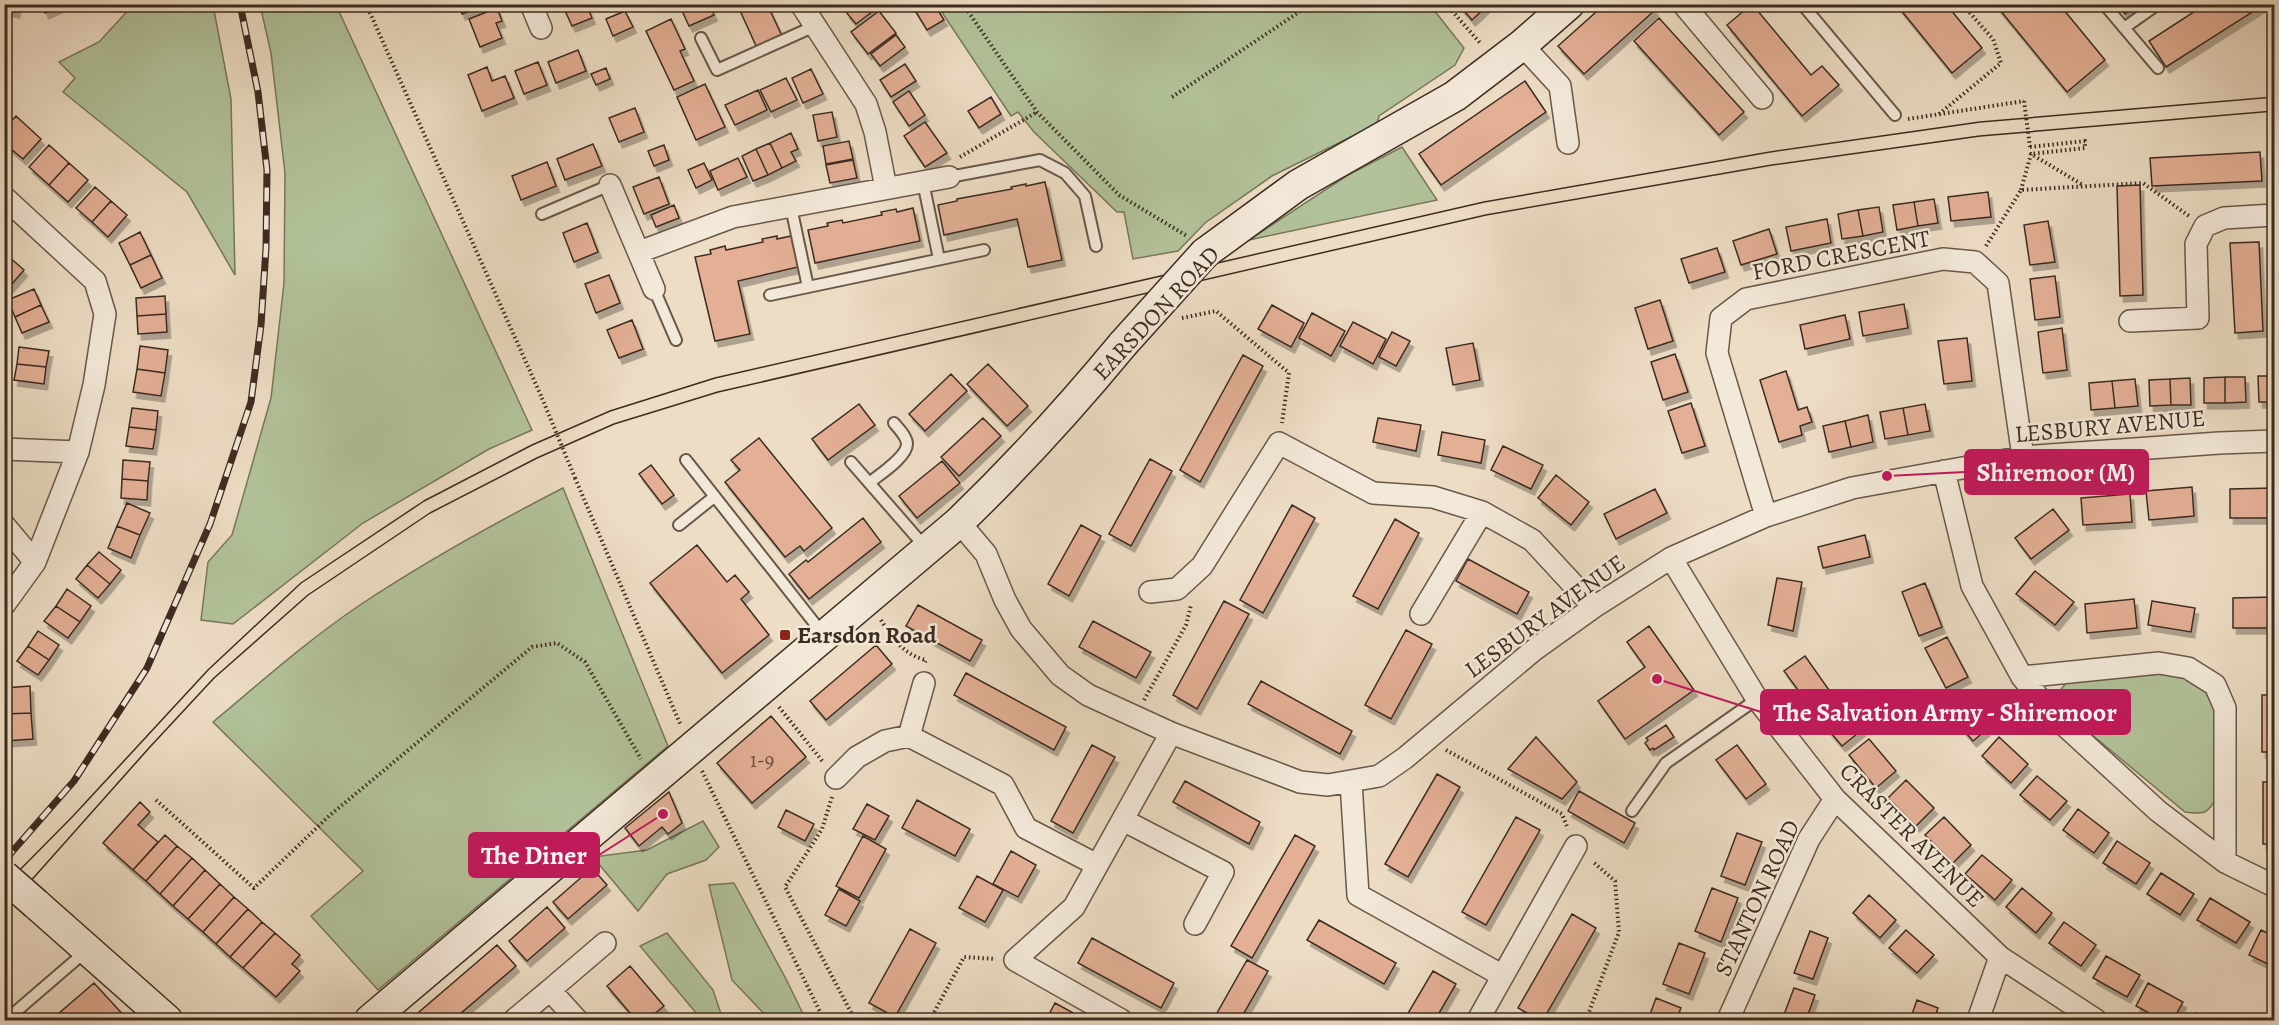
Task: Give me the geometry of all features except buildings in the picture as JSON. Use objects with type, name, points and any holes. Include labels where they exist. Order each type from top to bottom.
[{"type":"street","points":[[531,4],[541,28]]},
{"type":"street","points":[[801,4],[866,104],[875,132],[886,188]]},
{"type":"street","name":"EARSDON ROAD","points":[[370,1020],[959,522],[1020,463],[1082,393],[1201,247],[1298,185],[1455,96],[1499,64],[1569,4]]},
{"type":"street","points":[[1692,8],[1762,98]]},
{"type":"street","points":[[1522,45],[1560,86],[1568,143]]},
{"type":"street","points":[[639,252],[733,217],[949,177]]},
{"type":"street","points":[[610,185],[654,289]]},
{"type":"street","points":[[4,196],[95,281],[105,314],[94,385],[78,452],[35,562],[4,605]]},
{"type":"street","points":[[2130,321],[2198,318],[2196,244],[2205,226],[2224,218],[2274,215]]},
{"type":"street","name":"FORD CRESCENT","points":[[1766,516],[1717,353],[1721,318],[1746,299],[1943,259],[1976,262]]},
{"type":"street","points":[[1976,262],[1998,283],[2023,457]]},
{"type":"street","name":"LESBURY AVENUE","points":[[959,522],[986,554],[1005,600],[1021,629],[1060,675],[1088,695],[1171,733],[1300,782],[1328,785],[1378,776],[1405,758],[1534,650],[1594,607],[1671,558],[1766,516],[1852,489],[2023,457],[2274,441]]},
{"type":"street","points":[[1150,592],[1177,589],[1202,566],[1279,443],[1373,493],[1432,497],[1482,512],[1532,540],[1594,607]]},
{"type":"street","points":[[4,449],[78,452]]},
{"type":"street","points":[[1944,471],[1972,586],[2022,677],[2052,714],[2158,811],[2225,862],[2274,886]]},
{"type":"street","points":[[1421,614],[1482,512]]},
{"type":"street","points":[[4,525],[35,562]]},
{"type":"street","name":"CRASTER AVENUE","points":[[1671,558],[1757,699],[1835,799],[2000,957],[2096,1020]]},
{"type":"street","points":[[2022,677],[2159,663],[2188,668],[2215,685],[2225,708],[2225,862]]},
{"type":"street","points":[[909,736],[924,683]]},
{"type":"street","points":[[1121,1020],[1015,960],[1074,907],[1171,733]]},
{"type":"street","points":[[836,778],[857,756],[885,741],[909,736],[1003,785],[1026,828],[1097,865]]},
{"type":"street","points":[[1351,782],[1358,895],[1503,976]]},
{"type":"street","name":"STANTON ROAD","points":[[1728,1020],[1809,839],[1835,799]]},
{"type":"street","points":[[1123,820],[1223,872],[1195,924]]},
{"type":"street","points":[[1478,1020],[1576,846]]},
{"type":"street","points":[[4,876],[167,1020]]},
{"type":"street","points":[[513,1020],[605,943]]},
{"type":"street","points":[[1978,1020],[2000,957]]},
{"type":"street","points":[[550,990],[577,1020]]},
{"type":"lane","points":[[1802,4],[1895,115]]},
{"type":"lane","points":[[2104,4],[2158,68]]},
{"type":"lane","points":[[2124,28],[2158,4]]},
{"type":"lane","points":[[701,38],[717,70],[815,26]]},
{"type":"lane","points":[[949,177],[1040,160],[1065,173],[1085,196],[1096,246]]},
{"type":"lane","points":[[923,182],[939,259]]},
{"type":"lane","points":[[542,214],[610,185]]},
{"type":"lane","points":[[791,207],[808,287]]},
{"type":"lane","points":[[770,295],[984,250]]},
{"type":"lane","points":[[654,289],[676,340]]},
{"type":"lane","points":[[869,483],[904,454],[907,445],[894,423]]},
{"type":"lane","points":[[686,460],[824,636]]},
{"type":"lane","points":[[851,462],[927,549]]},
{"type":"lane","points":[[679,525],[714,497]]},
{"type":"lane","points":[[1632,811],[1666,763],[1757,699]]},
{"type":"lane","points":[[6,1020],[87,950]]},
{"type":"path","points":[[366,4],[542,398],[691,749],[824,1020]]},
{"type":"path","points":[[963,4],[1037,112],[1119,195],[1201,247]]},
{"type":"path","points":[[1172,98],[1311,4]]},
{"type":"path","points":[[1446,4],[1499,64]]},
{"type":"path","points":[[1939,114],[2001,63],[1993,39],[1962,4]]},
{"type":"path","points":[[1895,115],[1900,120],[2024,101],[2030,147],[2085,141],[2085,148],[2031,154]]},
{"type":"path","points":[[949,177],[947,165],[1037,112]]},
{"type":"path","points":[[2031,154],[2084,185]]},
{"type":"path","points":[[1976,262],[2021,190],[2031,154]]},
{"type":"path","points":[[2021,190],[2143,183],[2205,226]]},
{"type":"path","points":[[1216,310],[1289,374],[1279,443]]},
{"type":"path","points":[[1135,717],[1186,625],[1202,566]]},
{"type":"path","points":[[868,598],[892,638],[913,657],[926,660],[924,683]]},
{"type":"path","points":[[156,800],[254,888],[329,816],[532,647],[557,643],[585,662],[653,780]]},
{"type":"path","points":[[764,687],[836,778],[822,829],[786,887],[855,1020]]},
{"type":"path","points":[[930,1020],[964,957],[1015,960]]},
{"type":"green space","points":[[133,5],[213,5],[231,99],[235,275],[187,192],[63,92],[75,78],[59,62],[99,42]]},
{"type":"green space","points":[[260,5],[336,5],[532,430],[489,449],[363,523],[233,624],[201,620],[208,562],[232,535],[271,398],[284,283],[285,173],[271,53]]},
{"type":"green space","points":[[937,5],[1430,5],[1464,48],[1455,65],[1379,116],[1377,124],[1272,176],[1205,223],[1178,251],[1133,259],[1124,212],[1117,212],[1034,132],[1018,112],[1011,116]]},
{"type":"green space","points":[[1402,147],[1437,200],[1249,240],[1348,175]]},
{"type":"green space","points":[[563,488],[668,746],[378,990],[311,916],[363,871],[213,722],[303,647],[360,605],[460,544]]},
{"type":"green space","points":[[2162,670],[2187,676],[2207,691],[2217,712],[2217,795],[2205,812],[2185,812],[2062,710],[2056,695],[2068,681]]},
{"type":"green space","points":[[703,821],[719,847],[706,860],[667,874],[638,911],[593,857],[647,850]]},
{"type":"green space","points":[[734,883],[806,1020],[770,1020],[732,980],[709,885]]},
{"type":"green space","points":[[667,933],[713,990],[723,1020],[702,1020],[640,946]]},
{"type":"tram line","points":[[4,886],[74,815],[208,670],[301,583],[424,501],[532,445],[610,411],[715,378],[1484,202],[1770,152],[1980,122],[2274,97]]},
{"type":"tram line","points":[[4,911],[214,678],[308,595],[430,513],[537,458],[614,424],[718,392],[1486,215],[1772,165],[1980,136],[2274,111]]},
{"type":"railway","points":[[4,861],[74,781],[147,668],[210,524],[251,402],[261,325],[266,248],[267,170],[258,92],[240,4]]},
{"type":"place","name":"Shiremoor (M)","points":[[1887,476]]},
{"type":"place","name":"Earsdon Road","points":[[785,635]]},
{"type":"place","name":"The Salvation Army - Shiremoor","points":[[1657,679]]},
{"type":"place","name":"The Diner","points":[[663,814]]}]
